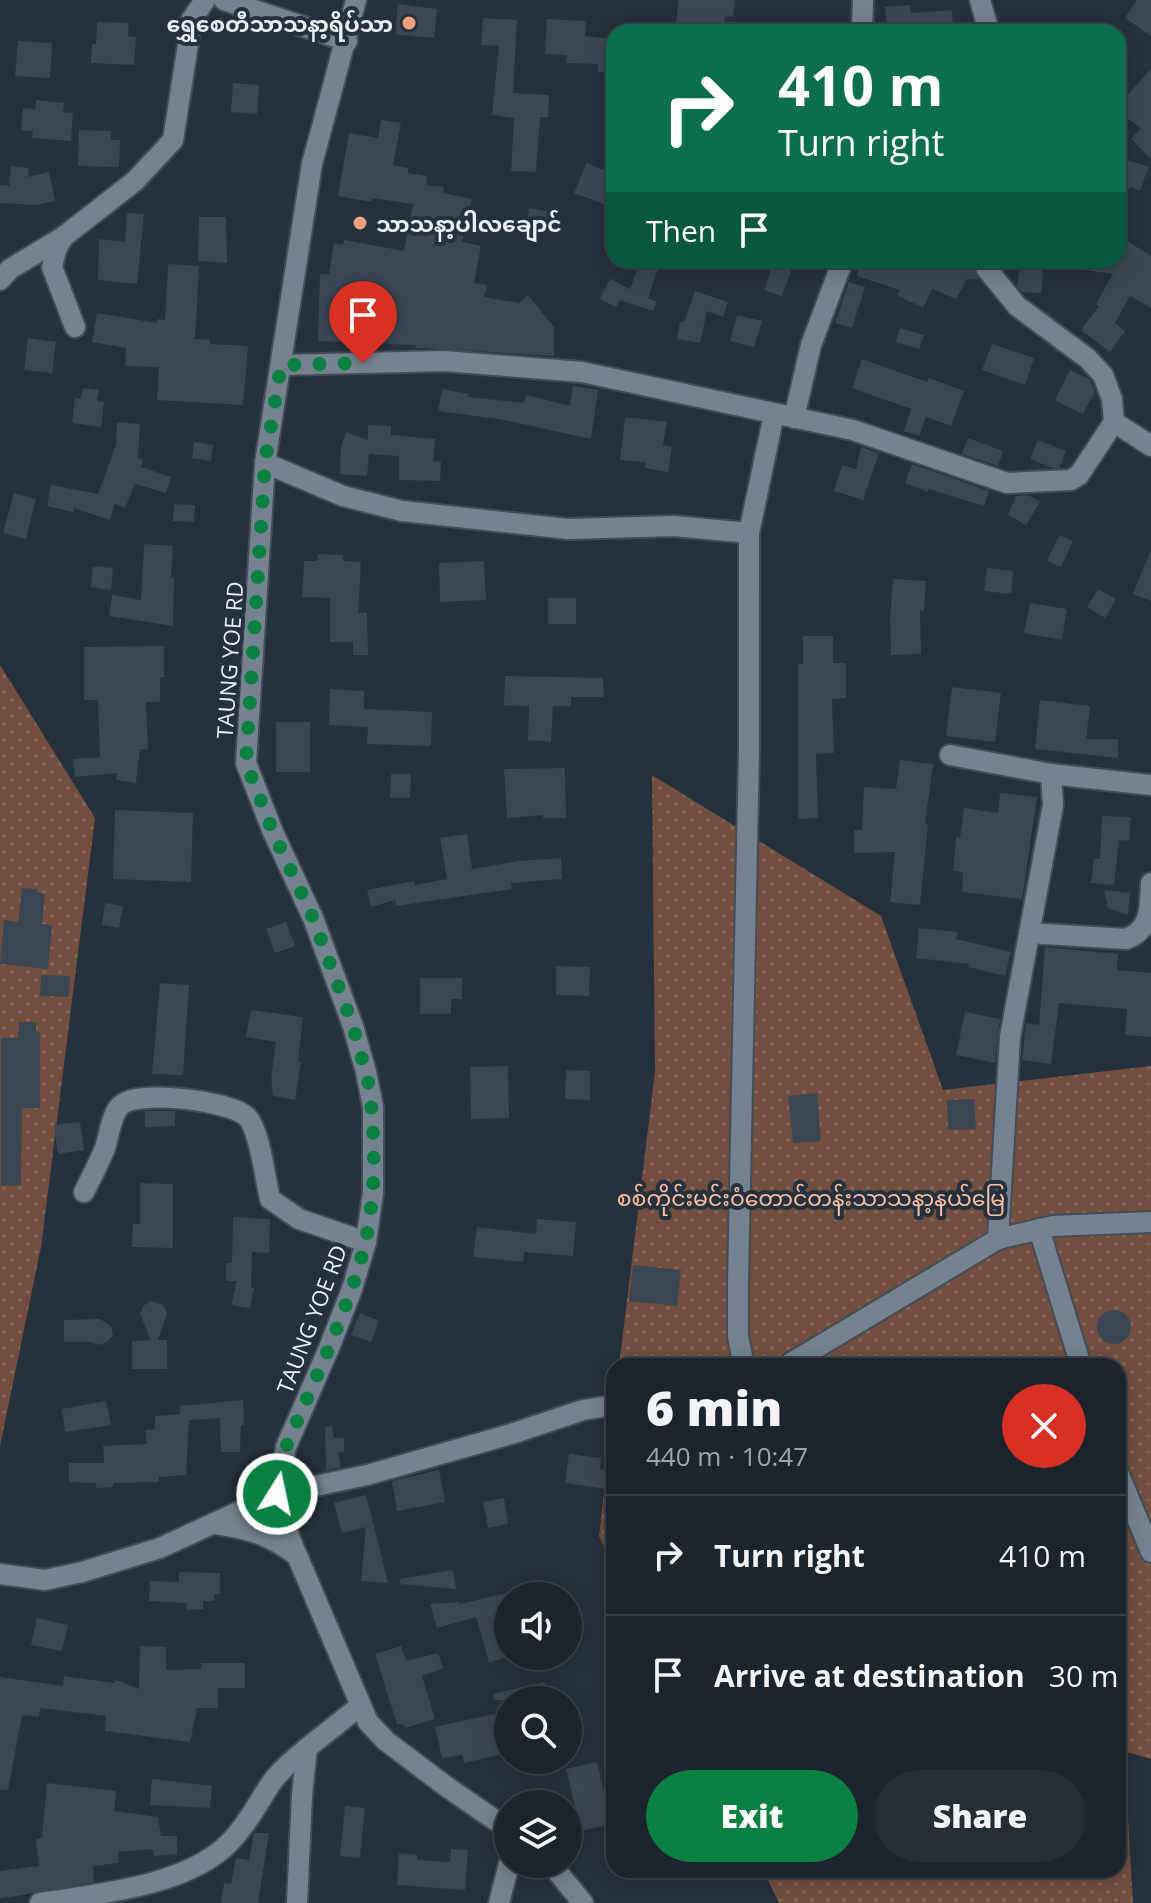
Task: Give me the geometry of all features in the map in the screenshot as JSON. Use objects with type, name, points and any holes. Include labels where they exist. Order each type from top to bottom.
[{"type":"street","points":[[3,271],[63,237],[135,181],[173,140],[192,19],[205,0]]},
{"type":"street","points":[[224,0],[347,41]]},
{"type":"street","name":"TAUNG YOE RD","points":[[356,0],[312,164],[265,463],[246,763],[273,832],[313,918],[366,1072],[373,1107],[373,1193],[366,1242],[352,1289],[286,1447],[277,1494],[290,1539],[368,1722],[386,1741],[494,1819]]},
{"type":"street","points":[[862,24],[863,0]]},
{"type":"street","points":[[980,0],[987,24]]},
{"type":"street","points":[[63,237],[52,267],[75,327]]},
{"type":"street","points":[[741,1358],[738,1282],[749,749],[749,533],[784,416],[840,268]]},
{"type":"street","points":[[281,365],[444,361],[582,372],[853,430],[1007,483],[1071,480],[1079,475],[1114,422],[1112,399],[1103,375],[1087,358],[1017,306],[986,268]]},
{"type":"street","points":[[1114,422],[1151,446]]},
{"type":"street","points":[[265,463],[343,496],[402,511],[568,529],[674,526],[749,533]]},
{"type":"street","points":[[950,755],[1051,774],[1151,785]]},
{"type":"street","points":[[998,1239],[1010,1037],[1053,805],[1051,774]]},
{"type":"street","points":[[1029,933],[1126,939],[1136,936],[1149,921],[1151,883]]},
{"type":"street","points":[[84,1192],[104,1150],[118,1108],[129,1100],[143,1096],[179,1098],[236,1109],[247,1116],[254,1127],[270,1199],[299,1219],[366,1242]]},
{"type":"street","points":[[799,1358],[998,1239],[1053,1226],[1151,1222]]},
{"type":"street","points":[[1039,1229],[1079,1358]]},
{"type":"street","points":[[0,1574],[45,1580],[82,1572],[160,1548],[277,1494],[367,1475],[583,1410],[606,1406]]},
{"type":"street","points":[[1126,1491],[1151,1552]]},
{"type":"street","points":[[215,1524],[254,1531],[272,1538],[298,1557]]},
{"type":"street","points":[[40,1903],[139,1887],[201,1863],[228,1845],[281,1770],[360,1706]]},
{"type":"street","points":[[297,1903],[307,1748]]},
{"type":"street","points":[[499,1903],[505,1878]]},
{"type":"street","points":[[562,1878],[583,1903]]},
{"type":"green space","points":[[0,665],[95,818],[41,1247],[0,1446]]},
{"type":"green space","name":"စစ်ကိုင်းမင်းဝံတောင်တန်းသာသနာ့နယ်မြေ","points":[[652,775],[881,916],[943,1090],[1151,1066],[1151,1759],[1126,1752],[1126,1358],[620,1358],[655,1072]]},
{"type":"green space","points":[[606,1477],[606,1550],[599,1536]]},
{"type":"green space","name":"စစ်ကိုင်းမင်းဝံတောင်တန်းသာသနာ့နယ်မြေ","points":[[1126,1785],[1133,1903],[779,1903],[767,1878],[1126,1878]]},
{"type":"building","points":[[678,0],[735,0],[733,17],[725,16],[724,24],[676,24]]},
{"type":"building","points":[[1137,0],[1151,0],[1151,36],[1125,18]]},
{"type":"building","points":[[398,4],[437,9],[434,38],[395,34]]},
{"type":"building","points":[[910,5],[911,13],[952,10],[953,24],[886,24],[885,7]]},
{"type":"building","points":[[483,18],[517,20],[513,93],[549,95],[548,117],[540,117],[536,172],[511,171],[514,118],[492,115],[499,46],[481,45]]},
{"type":"building","points":[[547,19],[586,21],[585,36],[606,38],[606,72],[598,72],[598,64],[566,63],[567,55],[545,54]]},
{"type":"building","points":[[97,22],[129,23],[128,36],[136,37],[134,65],[91,63]]},
{"type":"building","points":[[18,41],[52,43],[50,78],[15,76]]},
{"type":"building","points":[[1151,69],[1151,159],[1131,139],[1141,128],[1126,117],[1126,96]]},
{"type":"building","points":[[233,83],[259,85],[257,114],[231,112]]},
{"type":"building","points":[[36,100],[64,103],[63,112],[73,113],[71,141],[32,138],[33,131],[21,130],[23,108],[35,109]]},
{"type":"building","points":[[381,120],[401,123],[393,165],[408,168],[408,173],[427,176],[426,185],[444,187],[443,193],[472,199],[462,242],[481,246],[474,283],[487,285],[484,297],[519,303],[528,295],[554,327],[554,356],[318,341],[320,274],[329,274],[334,243],[343,245],[344,240],[404,251],[413,204],[372,198],[371,202],[338,196],[349,133],[378,138]]},
{"type":"building","points":[[79,130],[111,131],[111,140],[120,140],[119,167],[78,166]]},
{"type":"building","points":[[1126,160],[1149,167],[1140,191],[1130,187],[1126,196]]},
{"type":"building","points":[[587,163],[606,171],[606,205],[574,193]]},
{"type":"building","points":[[11,166],[29,168],[28,177],[49,172],[55,201],[36,205],[0,203],[0,185],[9,186]]},
{"type":"building","points":[[529,208],[552,212],[549,229],[527,225]]},
{"type":"building","points":[[127,213],[144,214],[137,284],[98,280],[99,239],[125,242]]},
{"type":"building","points":[[199,217],[226,217],[227,263],[198,261]]},
{"type":"building","points":[[1126,240],[1151,256],[1151,308],[1130,296],[1115,323],[1125,331],[1110,352],[1081,330],[1099,306],[1096,304],[1113,274],[1084,270],[1126,268]]},
{"type":"building","points":[[168,264],[199,266],[195,339],[210,340],[210,344],[248,346],[243,405],[157,400],[159,367],[125,366],[126,348],[92,342],[97,313],[157,323],[158,319],[165,320]]},
{"type":"building","points":[[637,268],[658,268],[648,298],[657,302],[653,311],[620,300],[616,307],[600,299],[610,279],[630,289]]},
{"type":"building","points":[[772,268],[792,268],[782,296],[764,290]]},
{"type":"building","points":[[860,268],[975,268],[978,280],[967,279],[956,299],[932,289],[923,308],[897,295],[900,290],[857,276]]},
{"type":"building","points":[[1020,268],[1043,268],[1041,293],[1022,292],[1017,286]]},
{"type":"building","points":[[849,282],[865,287],[852,328],[835,323]]},
{"type":"building","points":[[695,291],[728,302],[723,317],[707,311],[700,343],[677,339],[680,322],[684,322]]},
{"type":"building","points":[[737,315],[762,321],[754,347],[730,341]]},
{"type":"building","points":[[900,328],[924,335],[919,349],[896,342]]},
{"type":"building","points":[[28,338],[56,342],[52,373],[24,370]]},
{"type":"building","points":[[992,344],[1034,358],[1025,385],[982,370]]},
{"type":"building","points":[[862,359],[927,382],[929,378],[964,391],[951,426],[926,417],[919,436],[904,431],[911,409],[852,388]]},
{"type":"building","points":[[1070,370],[1089,379],[1095,391],[1083,414],[1055,400]]},
{"type":"building","points":[[573,386],[598,390],[591,439],[504,420],[438,411],[442,389],[469,394],[468,397],[524,403],[526,395],[570,406]]},
{"type":"building","points":[[83,388],[99,390],[97,401],[104,402],[101,427],[72,423],[75,398],[81,399]]},
{"type":"building","points":[[625,417],[667,422],[663,445],[672,447],[668,472],[645,468],[646,462],[620,460]]},
{"type":"building","points":[[117,422],[140,424],[138,458],[143,460],[141,467],[171,477],[166,493],[135,484],[125,508],[115,504],[110,520],[74,508],[73,512],[47,506],[51,485],[98,494],[116,445]]},
{"type":"building","points":[[368,425],[391,426],[391,435],[435,439],[433,461],[441,462],[440,481],[399,480],[399,456],[369,454],[367,476],[340,474],[341,447],[346,432],[368,440]]},
{"type":"building","points":[[968,438],[1003,451],[998,466],[962,454]]},
{"type":"building","points":[[1038,440],[1066,451],[1059,468],[1030,459]]},
{"type":"building","points":[[194,442],[213,445],[211,461],[192,458]]},
{"type":"building","points":[[861,447],[879,453],[863,500],[834,491],[842,465],[856,469]]},
{"type":"building","points":[[912,464],[989,491],[984,506],[905,483]]},
{"type":"building","points":[[14,493],[36,499],[26,539],[3,533]]},
{"type":"building","points":[[1028,495],[1040,502],[1026,525],[1008,515],[1016,496]]},
{"type":"building","points":[[174,504],[195,505],[194,522],[173,521]]},
{"type":"building","points":[[1059,535],[1073,541],[1061,567],[1047,561]]},
{"type":"building","points":[[144,544],[173,546],[173,626],[109,616],[112,595],[141,600]]},
{"type":"building","points":[[1151,552],[1151,601],[1133,594]]},
{"type":"building","points":[[318,554],[343,555],[343,561],[361,562],[358,613],[367,613],[368,655],[353,655],[353,642],[330,642],[330,598],[302,597],[304,561],[317,561]]},
{"type":"building","points":[[484,561],[486,600],[440,602],[439,563]]},
{"type":"building","points":[[93,566],[113,568],[111,590],[91,587]]},
{"type":"building","points":[[987,568],[1013,571],[1011,594],[984,591]]},
{"type":"building","points":[[893,579],[926,581],[924,611],[920,610],[921,654],[891,655]]},
{"type":"building","points":[[1098,589],[1116,599],[1105,618],[1087,607]]},
{"type":"building","points":[[548,598],[576,598],[576,624],[548,624]]},
{"type":"building","points":[[1030,603],[1067,609],[1062,640],[1024,633]]},
{"type":"building","points":[[803,636],[833,636],[833,663],[846,663],[846,698],[832,699],[834,753],[816,754],[818,818],[798,819],[798,664],[803,664]]},
{"type":"building","points":[[164,646],[160,702],[146,702],[148,749],[140,749],[136,783],[116,780],[117,773],[75,777],[73,759],[100,757],[98,700],[84,700],[84,647]]},
{"type":"building","points":[[505,676],[603,678],[604,697],[571,697],[571,706],[553,706],[551,742],[528,740],[529,706],[504,705]]},
{"type":"building","points":[[952,687],[1001,693],[995,742],[946,736]]},
{"type":"building","points":[[330,689],[364,691],[364,709],[432,712],[431,746],[367,744],[368,727],[329,725]]},
{"type":"building","points":[[1040,700],[1090,706],[1086,739],[1118,739],[1118,758],[1035,749]]},
{"type":"building","points":[[276,722],[310,722],[310,772],[276,772]]},
{"type":"building","points":[[900,760],[933,764],[925,824],[928,824],[920,905],[890,902],[895,852],[854,853],[854,830],[862,830],[864,787],[896,789]]},
{"type":"building","points":[[565,768],[566,818],[543,818],[543,815],[507,818],[504,769]]},
{"type":"building","points":[[391,774],[411,774],[410,798],[390,798]]},
{"type":"building","points":[[1000,793],[1037,797],[1022,899],[962,892],[963,872],[953,871],[956,837],[960,838],[964,808],[998,813]]},
{"type":"building","points":[[115,810],[193,813],[191,882],[113,879]]},
{"type":"building","points":[[1102,816],[1131,817],[1129,841],[1119,840],[1114,885],[1091,883],[1094,859],[1100,859]]},
{"type":"building","points":[[467,834],[472,869],[561,858],[562,879],[511,883],[512,889],[396,906],[395,900],[371,907],[367,890],[414,881],[415,885],[447,879],[440,838]]},
{"type":"building","points":[[22,888],[38,889],[37,892],[45,894],[42,924],[52,925],[48,969],[0,964],[4,920],[18,922]]},
{"type":"building","points":[[1104,890],[1130,893],[1128,915],[1108,908]]},
{"type":"building","points":[[105,903],[123,906],[119,928],[102,925]]},
{"type":"building","points":[[286,922],[295,946],[275,953],[266,929]]},
{"type":"building","points":[[919,928],[957,932],[956,939],[1011,952],[1005,976],[968,967],[969,964],[916,958]]},
{"type":"building","points":[[1045,947],[1118,954],[1117,970],[1151,973],[1151,1037],[1125,1035],[1127,1009],[1059,1003],[1051,1064],[1022,1060],[1026,1023],[1039,1025]]},
{"type":"building","points":[[556,966],[590,967],[589,996],[556,995]]},
{"type":"building","points":[[41,975],[70,976],[69,997],[40,996]]},
{"type":"building","points":[[420,978],[462,978],[462,999],[451,999],[451,1014],[420,1014]]},
{"type":"building","points":[[160,983],[189,985],[183,1075],[152,1074]]},
{"type":"building","points":[[251,1010],[303,1017],[295,1100],[273,1096],[271,1078],[276,1042],[246,1037]]},
{"type":"building","points":[[965,1012],[1000,1019],[995,1063],[956,1055]]},
{"type":"building","points":[[19,1022],[36,1022],[36,1032],[40,1032],[40,1108],[22,1108],[21,1185],[1,1186],[1,1038],[18,1038]]},
{"type":"building","points":[[508,1066],[509,1118],[471,1119],[470,1067]]},
{"type":"building","points":[[566,1070],[590,1071],[590,1100],[565,1099]]},
{"type":"building","points":[[817,1093],[821,1141],[793,1143],[788,1096]]},
{"type":"building","points":[[974,1099],[976,1129],[948,1130],[947,1100]]},
{"type":"building","points":[[145,1111],[175,1111],[175,1126],[145,1127]]},
{"type":"building","points":[[80,1122],[84,1150],[58,1154],[54,1125]]},
{"type":"building","points":[[140,1183],[173,1184],[173,1248],[132,1247],[133,1224],[140,1224]]},
{"type":"building","points":[[233,1217],[270,1219],[269,1253],[252,1252],[251,1288],[254,1288],[250,1308],[231,1305],[237,1281],[226,1281],[226,1263],[232,1263]]},
{"type":"building","points":[[537,1219],[576,1222],[573,1256],[524,1252],[523,1262],[473,1257],[477,1227],[536,1234]]},
{"type":"building","points":[[633,1265],[681,1270],[677,1306],[629,1301]]},
{"type":"building","points":[[151,1301],[163,1305],[167,1313],[158,1340],[167,1340],[167,1369],[132,1369],[132,1341],[151,1340],[140,1314],[143,1306]]},
{"type":"building","points":[[1114,1310],[1126,1315],[1131,1327],[1126,1339],[1114,1344],[1102,1339],[1097,1327],[1102,1315]]},
{"type":"building","points":[[360,1313],[379,1321],[371,1342],[351,1335]]},
{"type":"building","points":[[100,1319],[111,1326],[113,1335],[107,1342],[99,1345],[64,1342],[64,1320]]},
{"type":"building","points":[[243,1400],[244,1425],[241,1425],[240,1452],[221,1452],[220,1418],[189,1420],[186,1475],[159,1477],[159,1482],[113,1483],[113,1487],[96,1488],[96,1483],[69,1482],[69,1463],[104,1463],[103,1446],[147,1444],[145,1430],[155,1429],[155,1416],[180,1414],[180,1406]]},
{"type":"building","points":[[106,1401],[111,1425],[65,1432],[62,1409]]},
{"type":"building","points":[[332,1426],[334,1438],[344,1438],[344,1452],[338,1453],[341,1467],[326,1470],[325,1427]]},
{"type":"building","points":[[569,1454],[601,1458],[600,1469],[606,1469],[606,1489],[565,1483]]},
{"type":"building","points":[[439,1470],[445,1502],[397,1511],[392,1481]]},
{"type":"building","points":[[366,1495],[388,1583],[361,1581],[366,1527],[342,1533],[334,1503]]},
{"type":"building","points":[[504,1498],[508,1524],[488,1528],[483,1502]]},
{"type":"building","points":[[453,1570],[456,1589],[400,1584],[400,1579]]},
{"type":"building","points":[[179,1572],[220,1573],[220,1594],[214,1594],[214,1601],[203,1601],[203,1609],[187,1610],[187,1603],[149,1601],[150,1581],[179,1582]]},
{"type":"building","points":[[494,1596],[494,1661],[489,1662],[476,1617],[437,1628],[430,1604],[459,1604]]},
{"type":"building","points":[[37,1618],[68,1625],[62,1651],[31,1645]]},
{"type":"building","points":[[140,1646],[166,1647],[166,1670],[201,1669],[201,1663],[245,1663],[245,1688],[218,1688],[218,1708],[197,1708],[190,1742],[105,1731],[106,1716],[40,1708],[39,1717],[22,1715],[8,1790],[0,1790],[0,1677],[63,1686],[64,1676],[114,1683],[116,1680],[139,1689]]},
{"type":"building","points":[[401,1646],[406,1661],[438,1653],[443,1668],[422,1676],[435,1719],[405,1728],[397,1724],[375,1654]]},
{"type":"building","points":[[494,1714],[494,1756],[464,1763],[462,1755],[442,1758],[435,1727]]},
{"type":"building","points":[[597,1762],[606,1799],[606,1825],[582,1831],[582,1790],[571,1790],[567,1774],[582,1774],[582,1765]]},
{"type":"building","points":[[152,1779],[212,1786],[210,1808],[150,1805]]},
{"type":"building","points":[[47,1783],[116,1791],[114,1811],[158,1817],[161,1836],[177,1836],[177,1854],[154,1856],[153,1849],[118,1852],[119,1863],[93,1866],[94,1882],[0,1899],[0,1871],[39,1866],[36,1839],[42,1838]]},
{"type":"building","points":[[345,1806],[365,1808],[360,1858],[340,1856]]},
{"type":"building","points":[[254,1833],[269,1833],[258,1903],[221,1903],[224,1883],[231,1884],[236,1858],[249,1860]]},
{"type":"building","points":[[451,1849],[468,1850],[465,1890],[397,1885],[399,1853],[417,1855],[417,1860],[450,1862]]},
{"type":"place","name":"ရွှေစေတီသာသနာ့ရိပ်သာ","points":[[409,23]]},
{"type":"place","name":"သာသနာ့ပါလချောင်","points":[[360,223]]},
{"type":"route","points":[[277,1494],[286,1447],[329,1348],[366,1242],[371,1217],[374,1148],[370,1089],[353,1026],[313,918],[273,832],[246,763],[265,463],[281,365],[363,363]]}]
